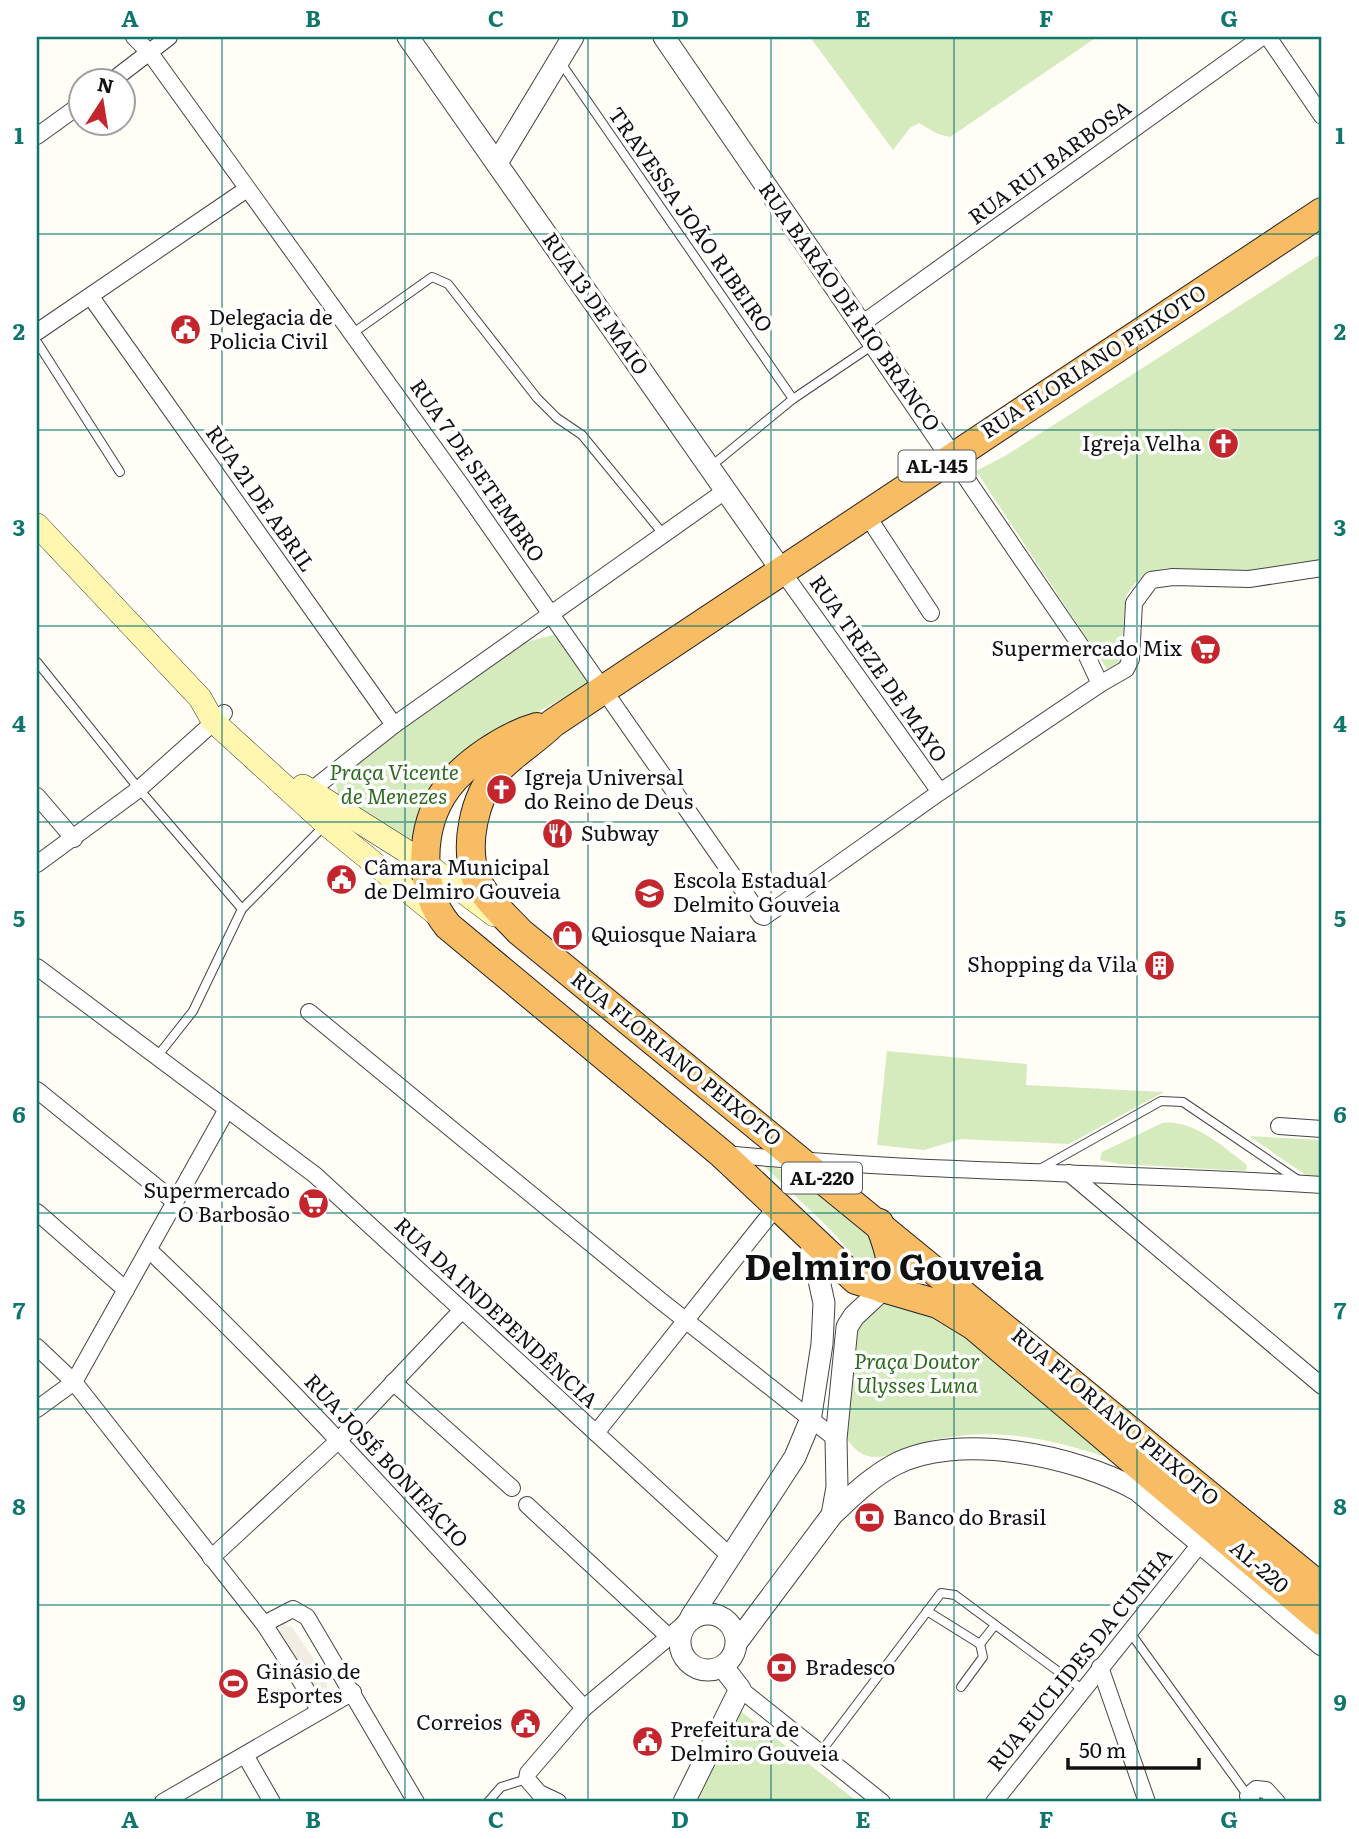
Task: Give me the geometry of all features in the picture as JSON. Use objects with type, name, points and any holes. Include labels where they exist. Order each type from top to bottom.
[{"type":"highway","name":"RUA FLORIANO PEIXOTO","points":[[1322,212],[951,456],[553,723],[533,743],[498,770],[480,795],[472,833],[477,880],[494,905],[520,932],[1322,1588]]},
{"type":"highway","name":"RUA FLORIANO PEIXOTO","points":[[443,920],[429,891],[425,863],[429,825],[447,787],[494,746],[553,723]]},
{"type":"highway","name":"AL-220","points":[[443,920],[722,1154],[856,1280],[938,1304],[974,1326],[1322,1621]]},
{"type":"highway","points":[[589,1042],[617,1010]]},
{"type":"highway","points":[[879,1223],[892,1258],[888,1280],[883,1289]]},
{"type":"main road","points":[[37,525],[200,698],[326,824],[443,920]]},
{"type":"main road","points":[[219,717],[309,792],[425,863],[520,932]]},
{"type":"street","name":"RUA 7 DE SETEMBRO","points":[[134,37],[150,53],[353,333],[764,917],[940,792]]},
{"type":"street","points":[[132,66],[169,37]]},
{"type":"street","name":"RUA 13 DE MAIO","points":[[408,37],[782,571]]},
{"type":"street","points":[[497,163],[573,37]]},
{"type":"street","name":"RUA BARÃO DE RIO BRANCO","points":[[664,37],[863,323],[1085,652],[1100,684]]},
{"type":"street","name":"RUA RUI BARBOSA","points":[[863,323],[1262,37]]},
{"type":"street","points":[[1269,37],[1322,116]]},
{"type":"street","points":[[37,136],[66,115]]},
{"type":"street","points":[[37,332],[247,189]]},
{"type":"street","name":"RUA 21 DE ABRIL","points":[[91,297],[394,725]]},
{"type":"street","points":[[309,792],[394,725],[550,612],[725,491]]},
{"type":"street","points":[[866,514],[931,613]]},
{"type":"street","points":[[940,792],[1100,684],[1126,670],[1131,659],[1134,603],[1151,580],[1173,577],[1250,579],[1322,568]]},
{"type":"street","name":"RUA TREZE DE MAYO","points":[[782,571],[940,792]]},
{"type":"street","points":[[37,864],[139,789],[219,717]]},
{"type":"street","points":[[37,796],[74,839]]},
{"type":"street","name":"RUA DA INDEPENDÊNCIA","points":[[37,967],[315,1175],[730,1556]]},
{"type":"street","points":[[309,1012],[685,1320],[836,1439]]},
{"type":"street","points":[[37,1090],[175,1202]]},
{"type":"street","points":[[37,1409],[74,1382],[226,1111]]},
{"type":"street","points":[[1279,1126],[1322,1129]]},
{"type":"street","points":[[722,1154],[936,1170],[1069,1173],[1322,1185]]},
{"type":"street","points":[[1069,1173],[1322,1386]]},
{"type":"street","points":[[596,1433],[776,1206]]},
{"type":"street","points":[[37,1212],[126,1290]]},
{"type":"street","points":[[558,1802],[539,1793],[527,1779],[528,1773],[584,1708],[681,1626],[795,1457],[810,1421],[822,1344],[824,1303],[810,1239]]},
{"type":"street","name":"RUA JOSÉ BONIFÁCIO","points":[[149,1250],[233,1330],[339,1440],[584,1708]]},
{"type":"street","points":[[832,1515],[837,1487],[836,1439],[847,1327],[853,1316],[883,1289]]},
{"type":"street","points":[[211,1558],[339,1440],[462,1310]]},
{"type":"street","points":[[37,1347],[74,1382],[264,1624],[320,1711]]},
{"type":"street","points":[[393,1382],[512,1488]]},
{"type":"street","points":[[681,1626],[680,1650],[689,1665],[706,1672],[723,1667],[731,1660],[737,1642],[832,1515],[863,1485],[896,1464],[934,1452],[960,1448],[1018,1451],[1114,1477],[1137,1490],[1322,1645]]},
{"type":"street","points":[[527,1505],[681,1626]]},
{"type":"street","name":"RUA EUCLIDES DA CUNHA","points":[[994,1802],[1200,1544]]},
{"type":"street","points":[[264,1624],[297,1610],[307,1617],[415,1802]]},
{"type":"street","points":[[681,1626],[708,1614],[725,1619],[735,1633],[737,1642]]},
{"type":"street","points":[[723,1667],[740,1689],[882,1802]]},
{"type":"street","points":[[1100,1667],[1147,1802]]},
{"type":"street","points":[[684,1802],[740,1689]]},
{"type":"street","points":[[163,1802],[353,1692]]},
{"type":"street","points":[[245,1755],[272,1802]]},
{"type":"street","points":[[1250,1799],[1256,1789],[1266,1790],[1277,1802]]},
{"type":"lane","name":"TRAVESSA JOÃO RIBEIRO","points":[[559,60],[793,399]]},
{"type":"lane","points":[[353,333],[432,277],[449,284],[537,398],[557,418],[582,435],[664,535]]},
{"type":"lane","points":[[37,342],[120,472]]},
{"type":"lane","points":[[710,467],[793,399],[876,343]]},
{"type":"lane","points":[[37,662],[139,789],[242,909]]},
{"type":"lane","points":[[156,1058],[192,1011],[242,909],[326,824]]},
{"type":"lane","points":[[1033,1172],[1161,1101],[1184,1102],[1304,1184]]},
{"type":"lane","points":[[820,1753],[941,1593],[955,1595],[1082,1689]]},
{"type":"lane","points":[[927,1611],[983,1648],[983,1657],[961,1688]]},
{"type":"lane","points":[[980,1644],[995,1625]]},
{"type":"lane","points":[[1129,1631],[1250,1799]]},
{"type":"lane","points":[[488,1802],[502,1787],[527,1779]]},
{"type":"green space","points":[[810,37],[1097,37],[950,137],[938,134],[919,123],[910,128],[893,150]]},
{"type":"green space","points":[[1322,253],[1322,561],[1245,571],[1166,568],[1150,572],[1135,583],[1126,596],[1120,662],[1107,669],[976,471],[1005,456]]},
{"type":"green space","name":"Praça Vicente de Menezes","points":[[560,633],[590,677],[587,685],[514,725],[441,781],[411,840],[339,802],[335,778],[516,645]]},
{"type":"green space","points":[[887,1051],[1027,1064],[1026,1085],[1164,1092],[1069,1144],[961,1139],[924,1150],[877,1145]]},
{"type":"green space","points":[[1162,1123],[1185,1125],[1208,1136],[1247,1165],[1246,1171],[1119,1164],[1100,1160],[1102,1152]]},
{"type":"green space","points":[[1249,1136],[1322,1140],[1322,1178],[1310,1178]]},
{"type":"green space","points":[[764,1166],[787,1170],[879,1245],[880,1262],[868,1268],[861,1265],[831,1230]]},
{"type":"green space","name":"Praça Doutor Ulysses Luna","points":[[890,1301],[923,1304],[1113,1453],[1108,1458],[1045,1440],[982,1434],[938,1439],[884,1456],[871,1457],[859,1452],[846,1438],[852,1332],[881,1305]]},
{"type":"green space","points":[[738,1709],[858,1802],[693,1802]]},
{"type":"shaded area","points":[[283,1625],[292,1627],[328,1680],[326,1695],[320,1696],[278,1633]]},
{"type":"place","name":"Delegacia de Policia Civil","points":[[186,330]]},
{"type":"place","name":"Igreja Velha","points":[[1224,444]]},
{"type":"place","name":"Supermercado Mix","points":[[1205,649]]},
{"type":"place","name":"Igreja Universal do Reino de Deus","points":[[501,790]]},
{"type":"place","name":"Subway","points":[[558,834]]},
{"type":"place","name":"Câmara Municipal de Delmiro Gouveia","points":[[341,880]]},
{"type":"place","name":"Escola Estadual Delmito Gouveia","points":[[650,893]]},
{"type":"place","name":"Quiosque Naiara","points":[[568,935]]},
{"type":"place","name":"Shopping da Vila","points":[[1160,965]]},
{"type":"place","name":"Supermercado O Barbosão","points":[[313,1203]]},
{"type":"place","name":"Banco do Brasil","points":[[870,1518]]},
{"type":"place","name":"Bradesco","points":[[782,1668]]},
{"type":"place","name":"Ginásio de Esportes","points":[[233,1684]]},
{"type":"place","name":"Correios","points":[[525,1723]]},
{"type":"place","name":"Prefeitura de Delmiro Gouveia","points":[[647,1742]]},
{"type":"district","name":"Delmiro Gouveia","points":[[894,1268]]}]
